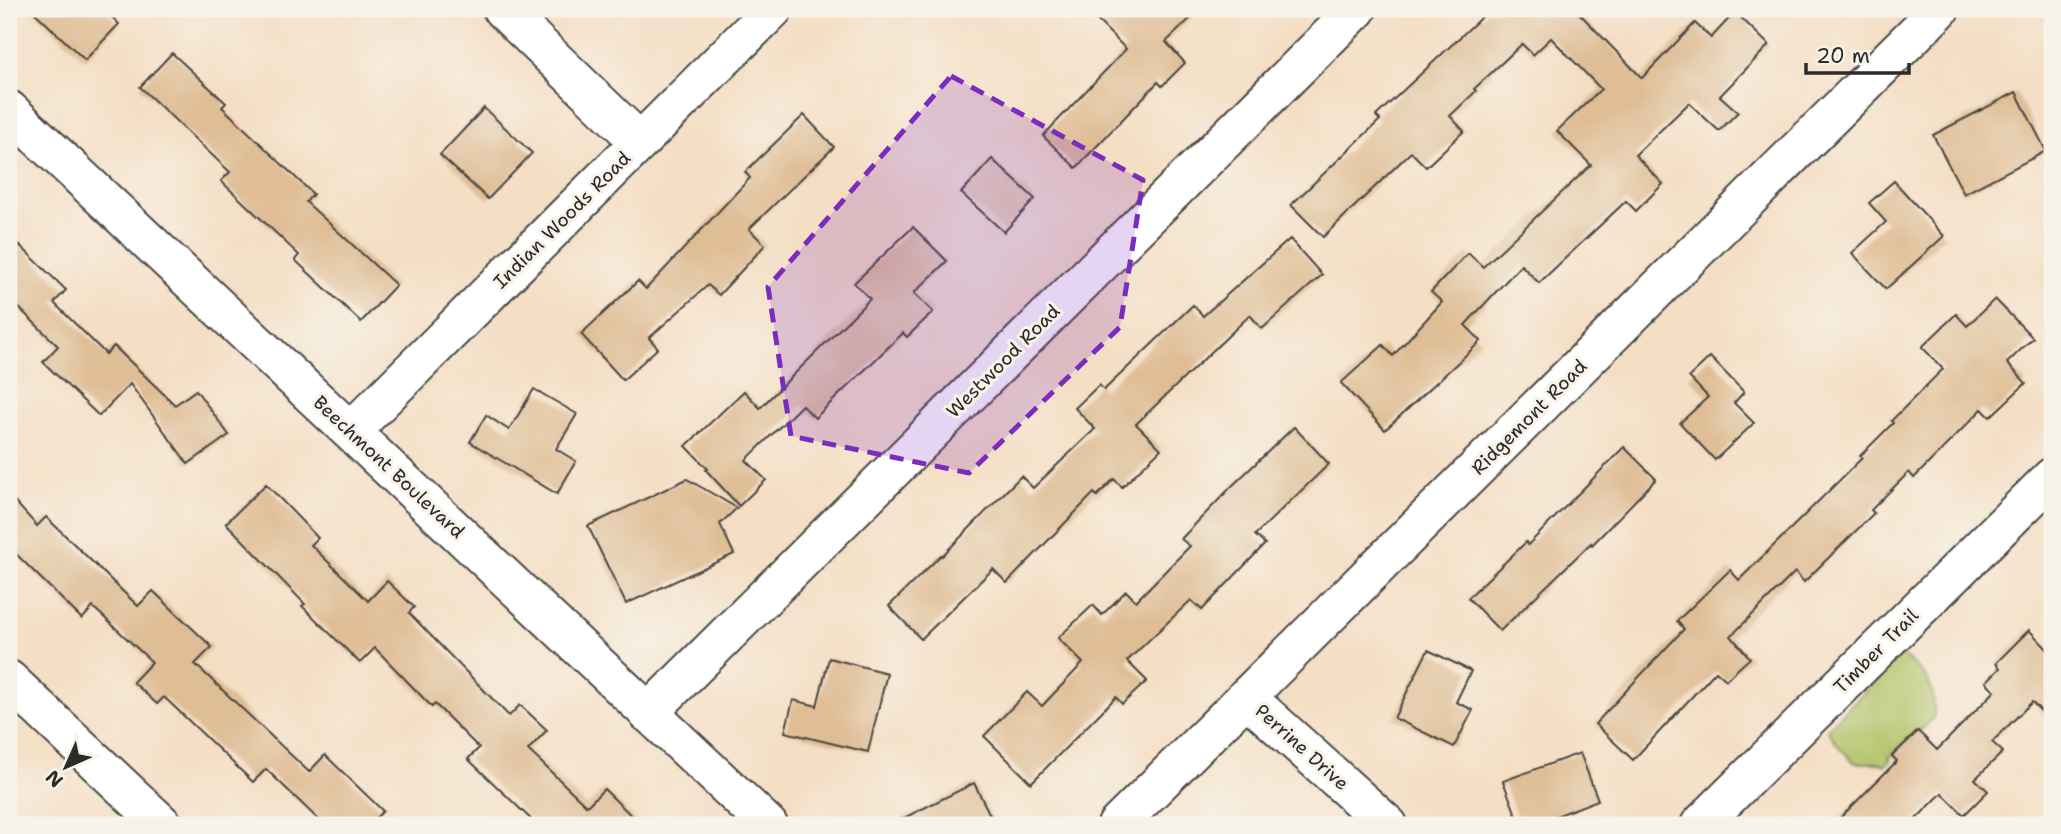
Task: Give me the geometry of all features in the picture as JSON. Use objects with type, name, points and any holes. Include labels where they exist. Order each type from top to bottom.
[{"type":"street","points":[[502,9],[639,141]]},
{"type":"street","name":"Indian Woods Road","points":[[351,431],[773,9]]},
{"type":"street","name":"Westwood Road","points":[[648,713],[1357,9]]},
{"type":"street","name":"Ridgemont Road","points":[[1117,825],[1940,9]]},
{"type":"street","name":"Beechmont Boulevard","points":[[9,110],[768,825]]},
{"type":"street","name":"Timber Trail","points":[[1699,825],[2052,477]]},
{"type":"street","points":[[9,680],[163,825]]},
{"type":"street","name":"Perrine Drive","points":[[1246,697],[1388,825]]},
{"type":"highlighted area","points":[[951,76],[1143,180],[1120,327],[969,473],[791,436],[768,287]]},
{"type":"green space","points":[[1901,655],[1928,681],[1933,696],[1934,717],[1921,730],[1916,731],[1885,765],[1855,763],[1827,729]]},
{"type":"building","points":[[31,9],[104,9],[119,24],[85,60]]},
{"type":"building","points":[[1086,9],[1200,9],[1166,42],[1185,63],[1162,86],[1158,82],[1076,168],[1043,136],[1126,49]]},
{"type":"building","points":[[1490,9],[1582,9],[1578,12],[1642,78],[1695,23],[1711,38],[1735,12],[1769,45],[1720,96],[1738,112],[1719,131],[1689,103],[1635,155],[1663,184],[1636,211],[1626,201],[1539,283],[1521,265],[1465,325],[1481,341],[1385,430],[1341,383],[1383,345],[1393,356],[1442,302],[1431,292],[1468,253],[1483,267],[1591,165],[1557,131],[1601,89],[1551,38],[1533,55],[1522,44],[1474,89],[1476,91],[1450,116],[1464,131],[1426,167],[1411,152],[1323,237],[1291,205],[1380,120],[1376,116]]},
{"type":"building","points":[[172,53],[226,103],[222,107],[313,194],[306,202],[396,285],[361,322],[295,260],[299,255],[221,181],[230,172],[140,87]]},
{"type":"building","points":[[2016,92],[2046,151],[1964,194],[1933,135]]},
{"type":"building","points":[[484,108],[532,153],[488,199],[440,155]]},
{"type":"building","points":[[804,115],[834,147],[749,229],[765,245],[719,295],[708,285],[649,338],[658,348],[623,380],[581,334],[638,281],[646,289],[750,178],[745,172]]},
{"type":"building","points":[[992,159],[1035,199],[1004,232],[961,193]]},
{"type":"building","points":[[1894,181],[1944,236],[1886,289],[1852,253],[1886,222],[1869,203]]},
{"type":"building","points":[[913,227],[947,261],[914,293],[933,312],[907,337],[903,333],[815,418],[802,405],[746,460],[766,480],[739,506],[686,446],[744,391],[760,408],[870,299],[854,283]]},
{"type":"building","points":[[9,235],[66,290],[54,303],[106,354],[114,346],[175,405],[196,390],[229,435],[188,464],[130,384],[99,416],[43,362],[58,346],[9,298]]},
{"type":"building","points":[[1290,239],[1322,275],[1262,329],[1250,315],[1136,424],[1161,449],[1122,487],[1114,479],[1097,496],[1094,493],[1007,583],[993,569],[921,639],[889,606],[1021,476],[1033,488],[1095,429],[1075,408],[1099,385],[1104,390],[1193,305],[1203,316]]},
{"type":"building","points":[[1995,299],[2033,338],[2007,363],[2026,383],[1990,417],[1982,409],[1914,478],[1909,472],[1871,510],[1874,513],[1804,582],[1795,572],[1731,636],[1750,658],[1726,680],[1716,671],[1633,760],[1595,724],[1684,629],[1677,621],[1730,570],[1739,580],[1862,458],[1860,456],[1893,423],[1891,421],[1943,369],[1922,347],[1956,314],[1967,326]]},
{"type":"building","points":[[1710,357],[1744,392],[1734,403],[1754,423],[1715,460],[1680,423],[1708,397],[1689,377]]},
{"type":"building","points":[[534,389],[577,414],[556,449],[576,461],[557,494],[470,442],[486,415],[509,430]]},
{"type":"building","points":[[1294,427],[1329,464],[1255,535],[1265,544],[1202,610],[1191,600],[1127,661],[1147,681],[1122,704],[1116,697],[1031,783],[984,736],[1027,692],[1042,706],[1083,663],[1058,638],[1093,605],[1102,615],[1126,591],[1136,601],[1190,546],[1181,539]]},
{"type":"building","points":[[1624,447],[1656,479],[1592,545],[1591,543],[1500,631],[1468,598],[1526,542],[1528,545]]},
{"type":"building","points":[[687,479],[737,508],[720,524],[734,554],[626,604],[588,526]]},
{"type":"building","points":[[266,484],[318,538],[311,545],[368,601],[387,581],[414,607],[409,613],[509,716],[520,705],[547,730],[528,750],[587,806],[604,789],[641,825],[537,825],[468,759],[479,748],[435,704],[432,707],[375,648],[360,663],[302,606],[305,604],[226,523]]},
{"type":"building","points":[[9,495],[37,526],[46,517],[138,606],[153,591],[212,647],[195,664],[309,772],[325,755],[383,811],[369,825],[324,825],[266,769],[253,782],[164,697],[157,704],[133,682],[152,662],[93,607],[82,619],[9,547]]},
{"type":"building","points":[[2029,630],[2052,654],[2052,722],[2032,702],[1992,742],[2003,752],[1975,779],[1988,791],[1964,815],[1942,793],[1910,825],[1833,825],[1897,761],[1892,756],[1918,731],[1937,750],[1995,691],[1986,682],[2000,668],[1996,663]]},
{"type":"building","points":[[1428,650],[1471,671],[1456,702],[1473,710],[1454,747],[1394,718]]},
{"type":"building","points":[[829,658],[887,673],[868,752],[785,732],[793,700],[817,706]]},
{"type":"building","points":[[1580,753],[1598,800],[1556,816],[1560,825],[1520,825],[1503,781]]},
{"type":"building","points":[[974,783],[995,825],[890,825]]}]
